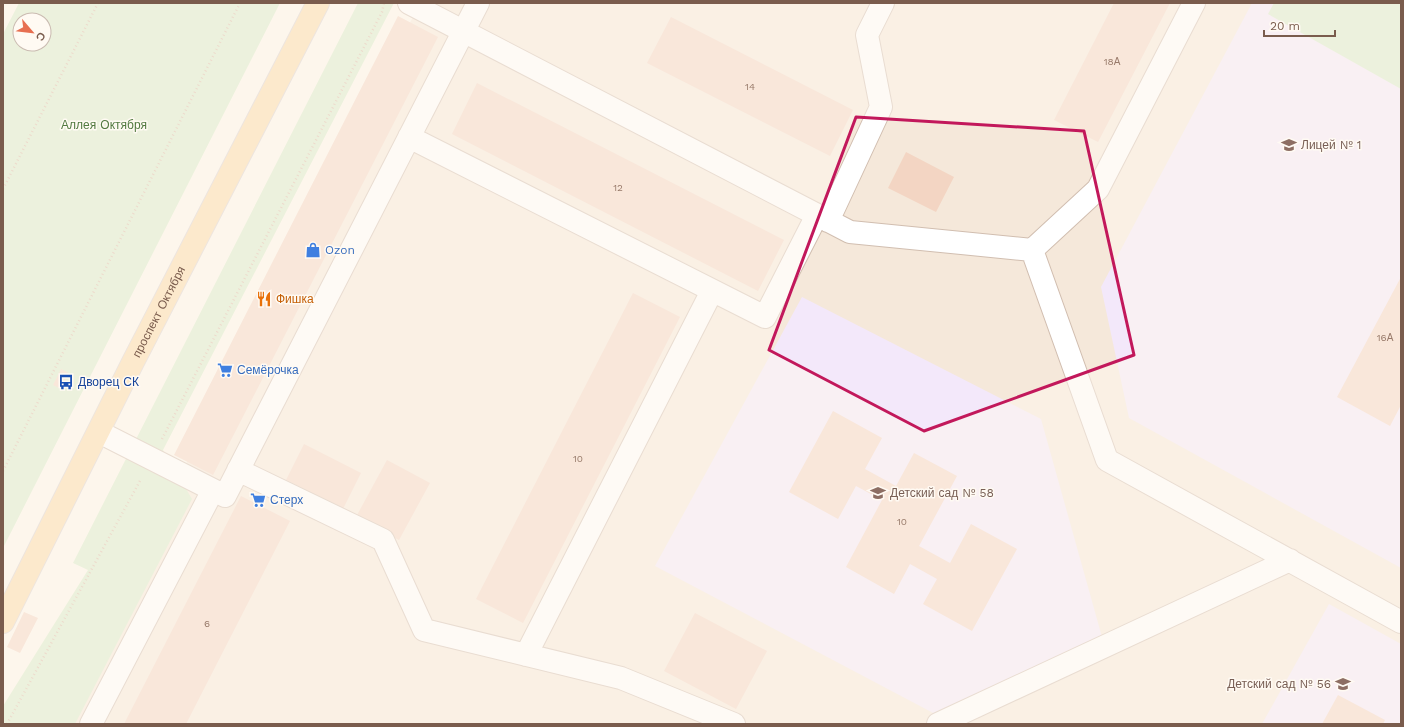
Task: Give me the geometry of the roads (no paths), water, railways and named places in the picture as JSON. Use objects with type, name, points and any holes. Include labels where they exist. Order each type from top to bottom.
[{"type":"main road","name":"проспект Октября","points":[[3,622],[133,362],[318,3]]},
{"type":"lane","points":[[409,3],[850,232],[1032,250],[1098,189],[1194,3]]},
{"type":"lane","points":[[99,432],[225,496],[478,3]]},
{"type":"lane","points":[[409,137],[765,317],[823,218],[881,107],[867,35],[883,3]]},
{"type":"lane","points":[[1032,250],[1107,460],[1401,622]]},
{"type":"lane","points":[[526,655],[712,291]]},
{"type":"lane","points":[[238,470],[383,540],[424,630],[621,678],[734,724]]},
{"type":"lane","points":[[91,724],[213,490]]},
{"type":"lane","points":[[938,724],[1290,560]]},
{"type":"place","name":"Лицей № 1","points":[[1289,145]]},
{"type":"place","name":"Ozon","points":[[313,250]]},
{"type":"place","name":"Фишка","points":[[264,299]]},
{"type":"place","name":"Семёрочка","points":[[225,370]]},
{"type":"place","name":"Дворец СК","points":[[66,382]]},
{"type":"place","name":"Детский сад № 58","points":[[878,493]]},
{"type":"place","name":"Стерх","points":[[258,500]]},
{"type":"place","name":"Детский сад № 56","points":[[1343,684]]},
{"type":"park label","name":"Аллея Октября","points":[[104,125]]}]
